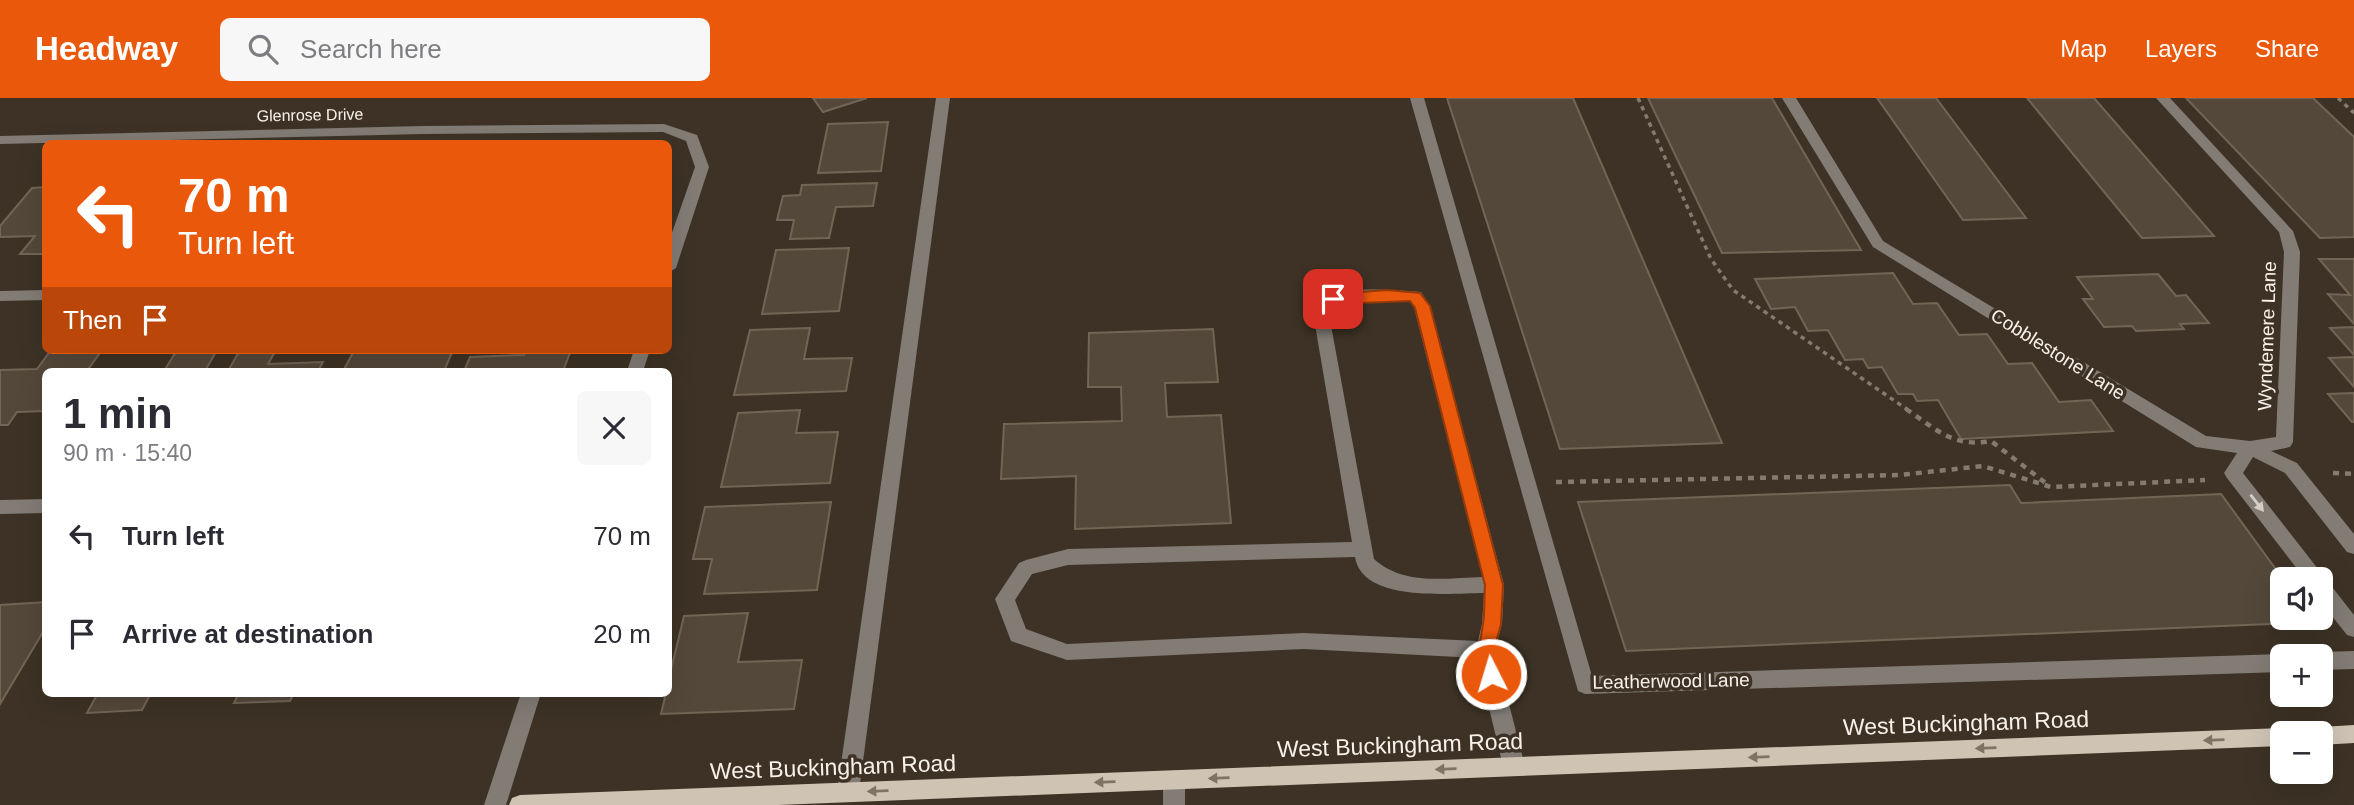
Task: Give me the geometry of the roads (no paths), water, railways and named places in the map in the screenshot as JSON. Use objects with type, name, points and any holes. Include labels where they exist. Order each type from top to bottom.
[{"type":"main road","points":[[2333,735],[2354,734]]},
{"type":"main road","name":"West Buckingham Road","points":[[520,805],[2270,737]]},
{"type":"street","points":[[848,792],[943,98]]},
{"type":"street","name":"Leatherwood Lane","points":[[1418,98],[1585,685],[2270,663]]},
{"type":"street","name":"Cobblestone Lane","points":[[1789,98],[1878,244],[2202,442],[2250,448]]},
{"type":"street","name":"Wyndemere Lane","points":[[2163,98],[2286,231],[2292,252],[2284,442],[2250,448]]},
{"type":"street","name":"Glenrose Drive","points":[[0,140],[464,129],[664,128],[692,138],[702,167],[672,256]]},
{"type":"street","points":[[0,296],[42,295]]},
{"type":"street","points":[[1494,585],[1415,586],[1382,578],[1365,563],[1320,307],[1333,299],[1415,296],[1422,306],[1494,585],[1492,624],[1485,650],[1514,766]]},
{"type":"street","points":[[2307,567],[2233,473],[2250,448],[2291,468],[2354,547]]},
{"type":"street","points":[[0,508],[42,506]]},
{"type":"street","points":[[1363,549],[1068,557],[1026,568],[1005,599],[1018,635],[1068,652],[1304,642],[1485,650]]},
{"type":"street","points":[[2333,602],[2354,629]]},
{"type":"street","points":[[2333,661],[2354,660]]},
{"type":"street","points":[[495,805],[530,697]]},
{"type":"street","points":[[1174,780],[1174,805]]}]
